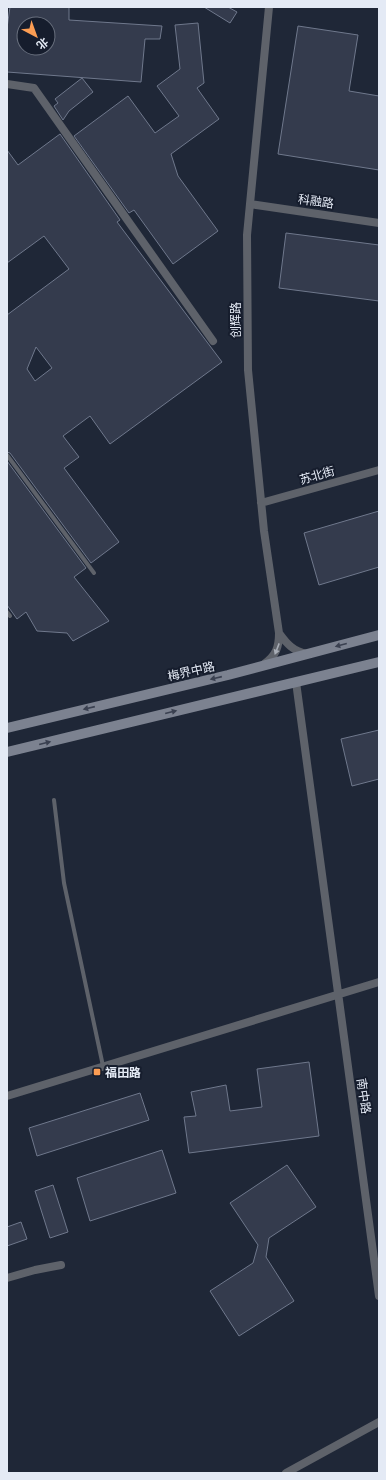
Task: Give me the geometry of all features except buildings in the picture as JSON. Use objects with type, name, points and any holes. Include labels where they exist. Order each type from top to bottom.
[{"type":"main road","name":"梅界中路","points":[[7,728],[261,667],[379,635]]},
{"type":"main road","points":[[7,752],[379,662]]},
{"type":"street","name":"创辉路","points":[[261,667],[277,652],[279,633],[264,531],[248,370],[247,235],[269,7]]},
{"type":"street","points":[[7,84],[34,88],[213,341]]},
{"type":"street","name":"科融路","points":[[250,204],[379,223]]},
{"type":"street","name":"苏北街","points":[[261,503],[379,470]]},
{"type":"street","points":[[279,633],[294,650],[307,654]]},
{"type":"street","name":"南中路","points":[[296,682],[379,1296]]},
{"type":"street","points":[[7,1096],[379,982]]},
{"type":"street","points":[[7,1278],[35,1270],[61,1265]]},
{"type":"street","points":[[286,1473],[379,1422]]},
{"type":"lane","points":[[7,455],[94,573]]},
{"type":"lane","points":[[7,612],[10,616]]},
{"type":"lane","points":[[54,800],[64,883],[103,1067]]},
{"type":"place","name":"福田路","points":[[97,1072]]}]
